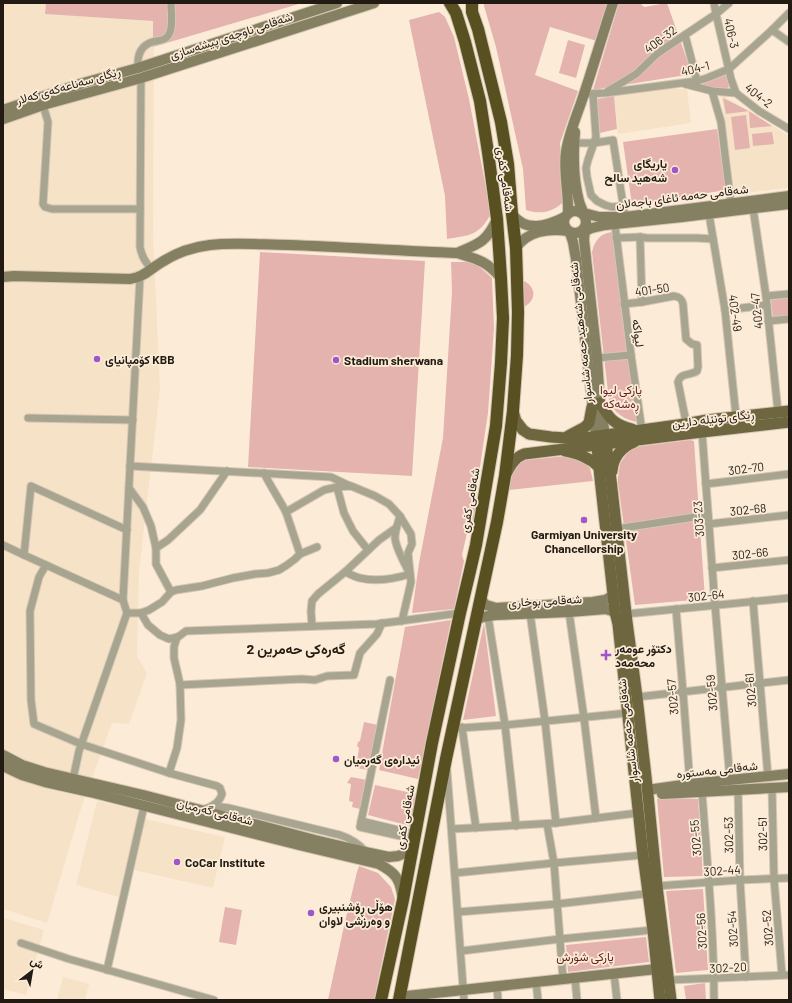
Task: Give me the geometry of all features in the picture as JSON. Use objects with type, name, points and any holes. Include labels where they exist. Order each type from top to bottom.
[{"type":"highway","name":"شەقامی کفری","points":[[381,1000],[403,900],[432,743],[476,542],[496,426],[503,318],[497,219],[480,101],[465,42],[456,13],[450,3]]},
{"type":"highway","name":"شەقامی کفری","points":[[399,999],[446,759],[457,727],[480,599],[505,476],[513,411],[518,325],[516,248],[508,164],[501,122],[478,28],[472,12],[472,3]]},
{"type":"highway","points":[[476,542],[492,545]]},
{"type":"main road","name":"شەقامی ناوچەی پیشەسازی","points":[[138,68],[337,3]]},
{"type":"main road","name":"شەقامی ناوچەی پیشەسازی","points":[[141,78],[374,3]]},
{"type":"main road","points":[[576,118],[574,143],[569,155],[575,176],[582,213],[587,221],[578,231],[564,224],[564,220],[567,215],[568,202],[569,135],[576,118],[588,94],[613,3]]},
{"type":"main road","points":[[138,68],[141,78]]},
{"type":"main road","name":"ڕێگای سەناعەکەی کەلار","points":[[3,110],[83,82],[138,68]]},
{"type":"main road","name":"ڕێگای سەناعەکەی کەلار","points":[[3,119],[43,105],[141,78]]},
{"type":"main road","name":"شەقامی حەمە ئاغای باجەلان","points":[[516,248],[521,240],[532,234],[550,230],[578,231],[731,204],[789,196]]},
{"type":"main road","name":"شەقامی حەمە ئاغای باجەلان","points":[[582,213],[599,217],[625,217],[682,213],[709,214],[789,204]]},
{"type":"main road","points":[[512,214],[520,223],[531,226],[548,224],[574,211],[582,213]]},
{"type":"main road","points":[[457,254],[482,241],[488,236],[493,230],[497,219]]},
{"type":"main road","points":[[585,252],[591,239],[601,226]]},
{"type":"main road","name":"شەقامی شەهید حەمە شاسوار","points":[[578,231],[584,240],[597,358],[596,405]]},
{"type":"main road","name":"شەقامی شەهید حەمە شاسوار","points":[[578,231],[573,242],[601,440]]},
{"type":"main road","points":[[3,277],[124,279],[140,277],[170,257],[190,249],[222,244],[318,246],[457,254],[484,262],[495,270],[501,278]]},
{"type":"main road","points":[[3,272],[14,276]]},
{"type":"main road","points":[[566,438],[589,423],[596,405],[606,412],[612,421],[640,435]]},
{"type":"main road","points":[[513,411],[516,421],[523,430],[529,434],[601,440]]},
{"type":"main road","points":[[505,476],[511,464],[519,456],[524,454],[561,450],[601,440],[640,435],[707,420],[783,412]]},
{"type":"main road","name":"ڕێگای تونێلە دارین","points":[[640,435],[702,432],[789,422]]},
{"type":"main road","points":[[611,480],[613,464],[618,454],[640,435]]},
{"type":"main road","name":"شەقامی حەمە شاسوار","points":[[601,440],[599,467],[614,595],[622,618],[637,697],[647,792],[653,930],[660,1000]]},
{"type":"main road","name":"شەقامی حەمە شاسوار","points":[[601,440],[611,480],[616,529],[628,713],[643,855],[652,890],[671,1000]]},
{"type":"main road","points":[[561,450],[584,456],[599,467]]},
{"type":"main road","name":"شەقامی بوخاری","points":[[480,599],[493,613],[569,612],[593,606],[614,595]]},
{"type":"main road","name":"شەقامی بوخاری","points":[[476,620],[493,613],[593,606],[609,609],[622,618]]},
{"type":"main road","name":"شەقامی گەرمیان","points":[[3,755],[28,768],[73,779],[300,846],[379,864],[389,870],[397,878],[401,885],[403,900]]},
{"type":"main road","name":"شەقامی گەرمیان","points":[[3,766],[17,773],[35,779],[144,806],[164,806],[207,810],[389,857],[398,856],[405,853],[414,839]]},
{"type":"main road","name":"شەقامی مەستورە","points":[[670,790],[690,784],[789,774]]},
{"type":"main road","name":"شەقامی مەستورە","points":[[647,792],[670,790],[702,792],[789,787]]},
{"type":"main road","points":[[399,999],[406,996],[422,997],[464,995],[497,986],[657,969]]},
{"type":"street","points":[[138,68],[137,60],[140,52],[152,42],[160,41],[170,32],[172,25],[171,3]]},
{"type":"street","name":"406-3","points":[[714,3],[729,69]]},
{"type":"street","name":"406-32","points":[[605,93],[636,74],[658,53],[716,14],[729,3]]},
{"type":"street","name":"404-1","points":[[588,94],[697,81],[707,78],[729,69],[789,13]]},
{"type":"street","points":[[772,30],[789,42]]},
{"type":"street","points":[[685,35],[697,81]]},
{"type":"street","name":"404-2","points":[[729,69],[736,93],[759,111],[789,129]]},
{"type":"street","points":[[141,78],[140,239],[141,254],[144,261],[151,269]]},
{"type":"street","points":[[682,83],[712,91],[736,93]]},
{"type":"street","points":[[712,91],[722,122],[731,204]]},
{"type":"street","points":[[588,94],[596,137],[586,168],[591,195],[597,201],[605,205],[612,207],[623,206]]},
{"type":"street","points":[[43,105],[48,122],[43,204],[45,207],[52,209],[140,209]]},
{"type":"street","points":[[574,143],[594,143],[613,140],[625,217]]},
{"type":"street","name":"402-47","points":[[753,208],[766,296],[768,321],[783,412]]},
{"type":"street","name":"402-49","points":[[709,214],[725,310],[736,416]]},
{"type":"street","name":"لیواکە","points":[[615,225],[624,304],[641,424],[640,435]]},
{"type":"street","points":[[640,237],[642,302]]},
{"type":"street","points":[[616,238],[640,237],[713,239]]},
{"type":"street","points":[[73,779],[81,744],[127,613],[123,600],[140,277]]},
{"type":"street","points":[[766,296],[789,294]]},
{"type":"street","name":"401-50","points":[[624,304],[674,296],[678,296],[682,299],[686,339],[697,346],[698,367],[697,371],[684,375],[678,382],[685,424]]},
{"type":"street","points":[[725,310],[767,305]]},
{"type":"street","points":[[768,321],[789,319]]},
{"type":"street","points":[[597,358],[631,355]]},
{"type":"street","points":[[28,418],[133,420]]},
{"type":"street","name":"303-23","points":[[702,432],[715,605]]},
{"type":"street","points":[[130,466],[330,477],[375,496],[389,504],[400,516],[411,534],[412,544],[408,553],[411,582],[402,621]]},
{"type":"street","points":[[156,548],[168,540],[200,510],[227,471]]},
{"type":"street","points":[[264,473],[286,512],[300,554]]},
{"type":"street","name":"302-70","points":[[706,484],[789,474]]},
{"type":"street","points":[[24,555],[31,486],[127,530]]},
{"type":"street","points":[[286,512],[324,490],[351,486]]},
{"type":"street","points":[[337,487],[344,513],[353,532],[368,550]]},
{"type":"street","points":[[129,488],[143,507],[151,526],[156,548],[156,564],[171,592]]},
{"type":"street","points":[[616,529],[708,515]]},
{"type":"street","points":[[400,516],[396,528],[395,539],[399,552],[410,574]]},
{"type":"street","name":"302-68","points":[[709,524],[789,516]]},
{"type":"street","points":[[312,626],[312,601],[318,594],[345,572],[379,540],[396,528]]},
{"type":"street","points":[[3,545],[123,600]]},
{"type":"street","points":[[127,613],[142,613],[149,610],[162,602],[171,592],[176,590],[279,570],[300,554],[317,547]]},
{"type":"street","name":"302-66","points":[[712,568],[789,560]]},
{"type":"street","points":[[46,565],[39,577],[30,610],[31,700],[34,724],[81,744],[220,788],[222,794],[220,800],[207,810]]},
{"type":"street","points":[[345,572],[359,578],[373,580],[397,578],[410,574]]},
{"type":"street","name":"302-64","points":[[622,618],[676,609],[789,598]]},
{"type":"street","name":"302-61","points":[[753,601],[768,776]]},
{"type":"street","name":"302-59","points":[[715,605],[730,780]]},
{"type":"street","name":"302-57","points":[[676,609],[690,784]]},
{"type":"street","points":[[569,612],[596,818]]},
{"type":"street","points":[[142,613],[148,625],[160,635],[170,639],[178,637],[186,631],[382,623],[460,613]]},
{"type":"street","points":[[493,613],[516,826]]},
{"type":"street","points":[[530,613],[545,721],[556,823]]},
{"type":"street","points":[[180,685],[302,679],[315,680],[327,676],[354,675],[360,653],[378,634],[382,623]]},
{"type":"street","points":[[169,773],[176,748],[181,720],[180,685],[174,658],[174,647],[178,637]]},
{"type":"street","points":[[390,680],[360,824],[414,839]]},
{"type":"street","points":[[637,697],[789,680]]},
{"type":"street","points":[[476,828],[457,727],[505,725],[628,713]]},
{"type":"street","points":[[446,759],[464,995]]},
{"type":"street","name":"302-51","points":[[772,788],[774,879]]},
{"type":"street","name":"302-53","points":[[738,790],[740,880]]},
{"type":"street","name":"302-55","points":[[702,792],[709,882]]},
{"type":"street","points":[[207,810],[220,800]]},
{"type":"street","points":[[106,970],[144,806]]},
{"type":"street","points":[[452,829],[547,824],[638,813]]},
{"type":"street","points":[[547,824],[554,863],[563,979]]},
{"type":"street","points":[[455,873],[643,855]]},
{"type":"street","name":"302-44","points":[[458,912],[557,904],[644,894],[652,890],[709,882],[789,878]]},
{"type":"street","name":"302-52","points":[[774,879],[786,975]]},
{"type":"street","name":"302-54","points":[[740,880],[746,977]]},
{"type":"street","name":"302-56","points":[[709,882],[714,1000]]},
{"type":"street","points":[[461,951],[653,930]]},
{"type":"street","points":[[21,943],[106,970],[214,1000]]},
{"type":"street","points":[[614,974],[617,1000]]},
{"type":"street","name":"302-20","points":[[668,980],[786,975]]},
{"type":"street","points":[[574,978],[577,1000]]},
{"type":"street","points":[[536,982],[538,1000]]},
{"type":"street","points":[[497,986],[498,1000]]},
{"type":"shaded area","points":[[3,3],[46,3],[46,14],[154,21],[153,236],[160,389],[139,571],[137,656],[147,673],[129,724],[112,723],[81,808],[47,923],[3,909]]},
{"type":"shaded area","points":[[667,89],[687,89],[691,123],[618,134],[614,96]]},
{"type":"shaded area","points":[[721,94],[789,136],[789,185],[787,188],[735,194]]},
{"type":"shaded area","points":[[97,801],[139,811],[119,897],[76,885]]},
{"type":"shaded area","name":"CoCar Institute","points":[[145,819],[225,837],[213,888],[134,870]]},
{"type":"shaded area","points":[[3,918],[44,930],[26,995],[3,989]]},
{"type":"shaded area","points":[[63,977],[89,984],[85,1000],[57,1000]]},
{"type":"green space","points":[[46,3],[302,3],[153,47],[153,21],[45,14]]},
{"type":"green space","points":[[484,3],[610,3],[597,41],[550,27],[535,75],[578,91],[560,143],[564,201],[556,208],[546,212],[531,212],[526,210],[523,169],[496,47]]},
{"type":"green space","points":[[619,3],[640,3],[644,7],[667,3],[692,74],[593,90]]},
{"type":"green space","points":[[439,12],[445,17],[454,37],[469,99],[491,214],[478,231],[468,235],[447,239],[445,196],[409,20]]},
{"type":"green space","points":[[568,40],[585,45],[576,78],[559,73]]},
{"type":"green space","points":[[726,74],[729,87],[722,90],[721,87],[715,89],[702,84]]},
{"type":"green space","points":[[614,96],[617,129],[600,133],[597,99]]},
{"type":"green space","points":[[723,98],[749,111],[726,114]]},
{"type":"green space","points":[[749,111],[772,126],[750,128]]},
{"type":"green space","points":[[746,115],[750,148],[735,150],[731,117]]},
{"type":"green space","name":"یاریگای شەهید سالح","points":[[717,129],[726,190],[632,205],[623,142]]},
{"type":"green space","points":[[772,132],[774,144],[753,146],[752,134]]},
{"type":"green space","name":"پارکی لیوا ڕەشەکە","points":[[612,232],[637,422],[628,420],[620,415],[609,401],[592,252],[594,244],[601,236]]},
{"type":"green space","name":"Stadium sherwana","points":[[260,252],[425,261],[412,476],[248,467]]},
{"type":"green space","points":[[451,262],[474,262],[492,278],[494,328],[488,413],[478,480],[474,521],[467,533],[462,555],[464,561],[454,609],[412,613],[419,563],[443,438],[452,292]]},
{"type":"green space","points":[[524,281],[533,290],[533,297],[524,307]]},
{"type":"green space","points":[[789,298],[789,316],[773,318],[771,300]]},
{"type":"green space","points":[[690,440],[694,441],[705,599],[635,605],[618,483],[620,464],[627,453],[635,447]]},
{"type":"green space","points":[[567,456],[585,463],[590,468],[593,481],[509,490],[513,472],[517,465],[521,462],[526,460]]},
{"type":"green space","points":[[451,620],[418,779],[379,770],[405,627]]},
{"type":"green space","points":[[484,623],[496,716],[463,720]]},
{"type":"green space","points":[[364,722],[378,725],[369,770],[356,768],[359,748],[357,746],[358,742],[360,741]]},
{"type":"green space","points":[[351,777],[367,780],[360,809],[352,807],[353,802],[349,801],[351,784],[347,783]]},
{"type":"green space","points":[[375,785],[416,794],[410,826],[368,815]]},
{"type":"green space","points":[[657,799],[698,799],[703,876],[664,877]]},
{"type":"green space","points":[[359,866],[378,873],[391,887],[395,899],[374,1000],[328,1000],[344,926]]},
{"type":"green space","points":[[703,889],[708,970],[676,973],[666,891]]},
{"type":"green space","points":[[225,907],[242,910],[236,945],[219,942]]},
{"type":"green space","name":"پارکی شۆرش","points":[[646,937],[649,962],[568,972],[566,945]]},
{"type":"green space","points":[[705,983],[706,1000],[686,1000],[684,986]]},
{"type":"place","name":"یاریگای شەهید سالح","points":[[675,170]]},
{"type":"place","name":"کۆمپانیای KBB","points":[[97,359]]},
{"type":"place","name":"Stadium sherwana","points":[[336,360]]},
{"type":"place","name":"Garmiyan University Chancellorship","points":[[584,520]]},
{"type":"place","name":"دکتۆر عومەر محەمەد","points":[[606,655]]},
{"type":"place","name":"ئیدارەی گەرمیان","points":[[336,759]]},
{"type":"place","name":"CoCar Institute","points":[[177,862]]},
{"type":"place","name":"هۆڵی ڕۆشنبیری و وەرزشی لاوان","points":[[311,913]]},
{"type":"district","name":"گەرەکی حەمرین 2","points":[[296,648]]}]
